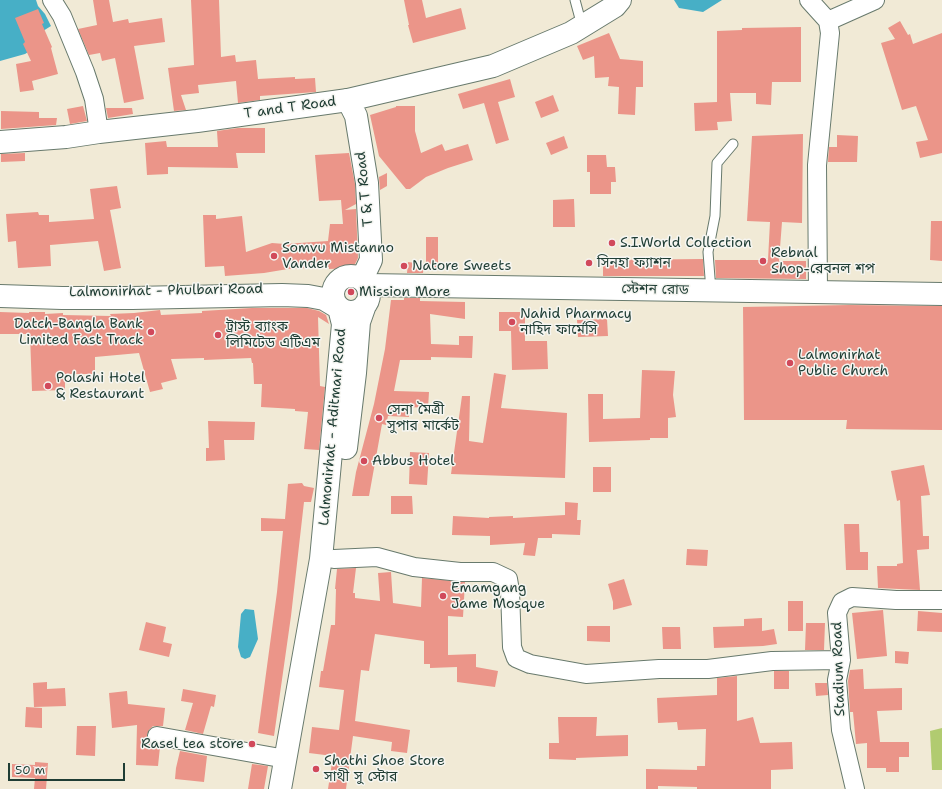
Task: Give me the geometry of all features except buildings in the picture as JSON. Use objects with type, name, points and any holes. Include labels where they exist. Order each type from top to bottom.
[{"type":"main road","name":"T and T Road","points":[[0,142],[66,137],[348,100],[493,66],[577,30],[615,6],[620,0]]},
{"type":"main road","name":"T & T Road","points":[[291,789],[334,559],[343,467],[355,373],[359,322],[371,260],[367,183],[356,116],[348,100]]},
{"type":"main road","points":[[349,275],[356,276],[365,290],[360,310],[353,312],[345,312],[336,298],[336,282],[342,277],[349,275]]},
{"type":"main road","name":"স্টেশন রোড","points":[[365,290],[711,291],[942,294]]},
{"type":"main road","name":"Lalmonirhat - Aditmari Road","points":[[0,295],[62,298],[282,295],[308,296],[324,299],[336,298],[343,324],[321,559],[280,789]]},
{"type":"street","points":[[52,0],[62,16],[86,72],[94,99],[99,132]]},
{"type":"street","points":[[809,0],[828,21],[830,33],[817,165],[818,293]]},
{"type":"street","points":[[828,21],[875,0]]},
{"type":"street","points":[[334,559],[377,557],[421,568],[460,572],[493,572],[508,579],[510,591],[512,647],[516,658],[530,664],[586,674],[659,669],[708,669],[772,661],[841,660]]},
{"type":"street","name":"Stadium Road","points":[[854,789],[842,730],[837,680],[841,660],[837,614],[842,602],[852,597],[896,600],[942,600]]},
{"type":"street","points":[[158,736],[286,759]]},
{"type":"lane","points":[[575,0],[577,30]]},
{"type":"lane","points":[[711,291],[708,252],[715,216],[717,163],[732,144]]},
{"type":"green space","points":[[942,728],[942,770],[932,770],[930,731]]},
{"type":"water","points":[[0,0],[36,0],[38,6],[45,14],[51,26],[43,31],[36,47],[25,54],[0,61]]},
{"type":"water","points":[[674,0],[722,0],[703,12],[679,8]]},
{"type":"water","points":[[245,609],[254,610],[258,639],[250,657],[245,659],[241,657],[238,647],[241,614]]},
{"type":"place","name":"S.I.World Collection","points":[[612,243]]},
{"type":"place","name":"Somvu Mistanno Vander","points":[[274,256]]},
{"type":"place","name":"Rebnal Shop-রেবনল শপ","points":[[763,261]]},
{"type":"place","name":"সিনহা ফ্যাশন","points":[[589,263]]},
{"type":"place","name":"Natore Sweets","points":[[404,266]]},
{"type":"place","name":"Mission More","points":[[351,292]]},
{"type":"place","name":"Nahid Pharmacy নাহিদ ফার্মেসি","points":[[512,322]]},
{"type":"place","name":"Datch-Bangla Bank Limited Fast Track","points":[[151,332]]},
{"type":"place","name":"ট্রাস্ট ব্যাংক লিমিটেড এটিএম","points":[[218,335]]},
{"type":"place","name":"Lalmonirhat Public Church","points":[[790,363]]},
{"type":"place","name":"Polashi Hotel & Restaurant","points":[[48,386]]},
{"type":"place","name":"সেনা মৈত্রী সুপার মার্কেট","points":[[379,418]]},
{"type":"place","name":"Abbus Hotel","points":[[364,461]]},
{"type":"place","name":"Emamgang Jame Mosque","points":[[443,596]]},
{"type":"place","name":"Rasel tea store","points":[[252,744]]},
{"type":"place","name":"Shathi Shoe Store সাথী সু স্টোর","points":[[316,769]]}]
